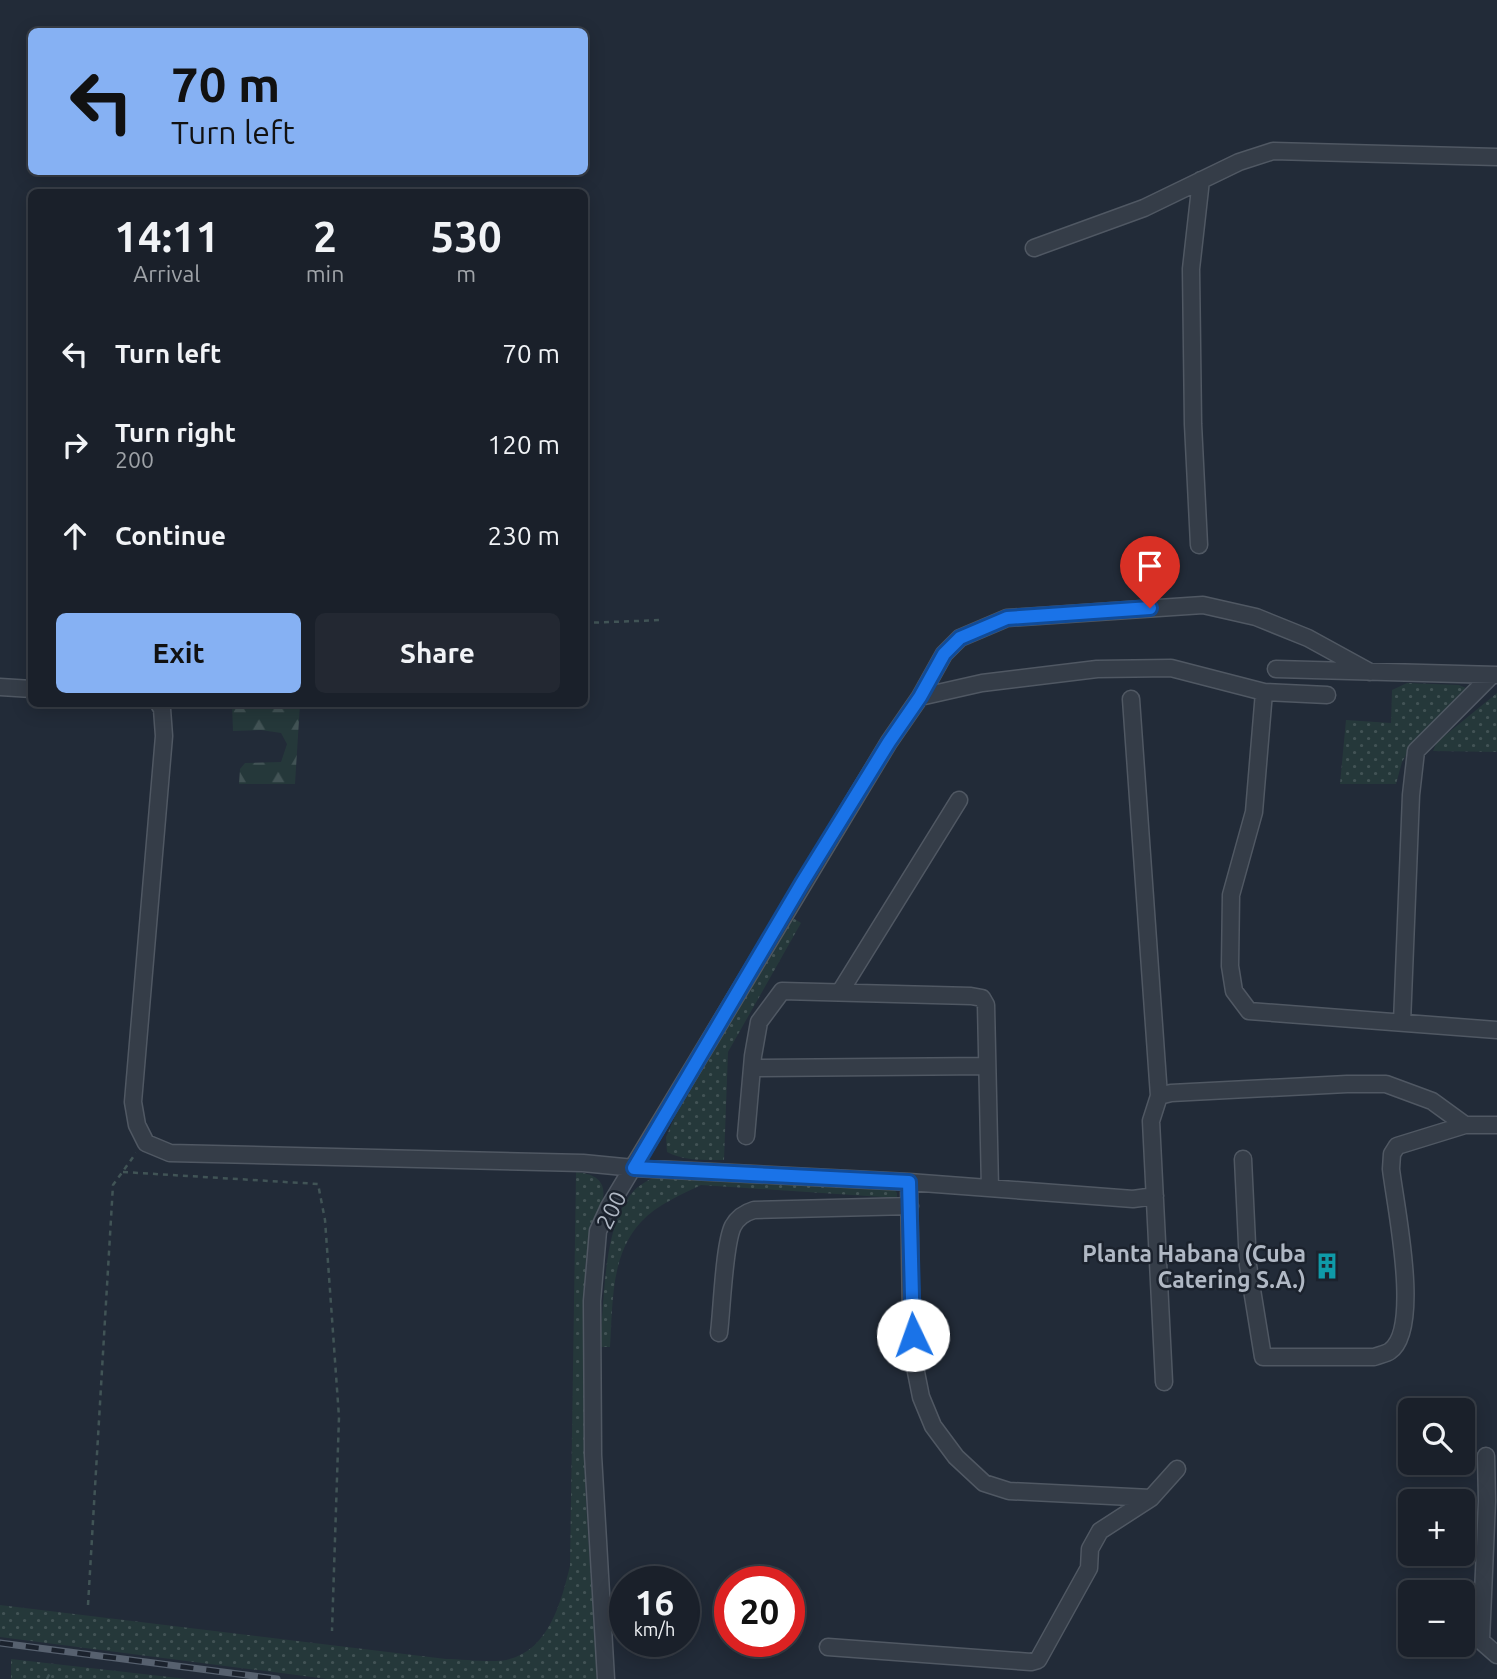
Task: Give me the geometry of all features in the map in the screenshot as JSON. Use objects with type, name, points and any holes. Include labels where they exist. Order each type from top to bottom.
[{"type":"street","points":[[1034,248],[1144,208],[1253,156],[1273,151],[1497,157]]},
{"type":"street","points":[[1199,545],[1191,270],[1201,180]]},
{"type":"street","name":"200","points":[[606,1679],[593,1455],[592,1301],[598,1231],[608,1207],[634,1168],[802,883],[920,697],[944,654],[960,638],[1007,618],[1203,605],[1256,617],[1308,639],[1370,672]]},
{"type":"street","points":[[920,697],[982,684],[1109,669],[1171,668],[1264,692],[1327,695]]},
{"type":"street","points":[[1276,669],[1495,675]]},
{"type":"street","points":[[1402,1023],[1411,795],[1416,751],[1495,675]]},
{"type":"street","points":[[0,687],[28,688]]},
{"type":"street","points":[[1264,692],[1254,813],[1231,895],[1230,966],[1234,991],[1249,1011],[1497,1030]]},
{"type":"street","points":[[1131,699],[1159,1097],[1151,1121],[1164,1382]]},
{"type":"street","points":[[161,707],[164,736],[134,1102],[137,1125],[146,1143],[170,1153],[583,1163],[909,1182],[1133,1199],[1155,1196]]},
{"type":"street","points":[[840,992],[959,800]]},
{"type":"street","points":[[746,1136],[759,1022],[782,991],[982,998],[986,1005],[990,1188]]},
{"type":"street","points":[[752,1068],[987,1066]]},
{"type":"street","points":[[1159,1097],[1171,1093],[1386,1084],[1432,1101],[1465,1125]]},
{"type":"street","points":[[1244,1159],[1248,1265],[1263,1357],[1374,1357],[1391,1351],[1399,1341],[1404,1324],[1407,1288],[1391,1169],[1392,1154],[1397,1146],[1465,1125],[1497,1125]]},
{"type":"street","points":[[909,1182],[911,1316],[916,1372],[921,1397],[933,1426],[957,1457],[984,1483],[1009,1491],[1151,1497]]},
{"type":"street","points":[[719,1333],[730,1234],[737,1218],[746,1212],[910,1206]]},
{"type":"street","points":[[1486,1456],[1480,1641],[1497,1655]]},
{"type":"street","points":[[828,1647],[1031,1662],[1038,1660],[1089,1568],[1090,1549],[1100,1531],[1151,1497],[1177,1469]]},
{"type":"path","points":[[588,623],[662,620]]},
{"type":"path","points":[[88,1605],[113,1185],[146,1143]]},
{"type":"path","points":[[123,1172],[318,1184],[325,1220],[339,1417],[332,1631]]},
{"type":"path","points":[[47,1679],[50,1673]]},
{"type":"green space","points":[[1407,683],[1459,685],[1466,688],[1467,694],[1415,740],[1402,762],[1396,784],[1340,784],[1346,720],[1391,723],[1392,690]]},
{"type":"green space","points":[[1497,693],[1497,752],[1433,751],[1437,742]]},
{"type":"green space","points":[[232,707],[300,707],[295,784],[239,784],[240,769],[245,763],[281,762],[287,744],[281,733],[261,730],[233,731]]},
{"type":"green space","points":[[793,918],[801,923],[728,1052],[724,1160],[687,1158],[667,1152],[666,1137],[676,1114]]},
{"type":"green space","points":[[576,1172],[598,1179],[604,1194],[589,1243],[585,1279],[585,1482],[598,1679],[327,1679],[0,1637],[0,1605],[446,1659],[506,1660],[533,1647],[551,1623],[570,1566]]},
{"type":"green space","points":[[654,1177],[893,1188],[897,1198],[701,1185],[661,1205],[641,1222],[623,1250],[615,1281],[610,1347],[600,1347],[604,1288],[615,1225],[622,1207],[632,1193]]},
{"type":"green space","points":[[11,1659],[187,1679],[11,1679]]},
{"type":"railway","points":[[0,1643],[277,1679]]},
{"type":"place","name":"Planta Habana (Cuba Catering S.A.)","points":[[1327,1266]]},
{"type":"route","points":[[913,1335],[909,1182],[634,1168],[802,883],[920,697],[944,654],[960,638],[1007,618],[1150,608]]}]
